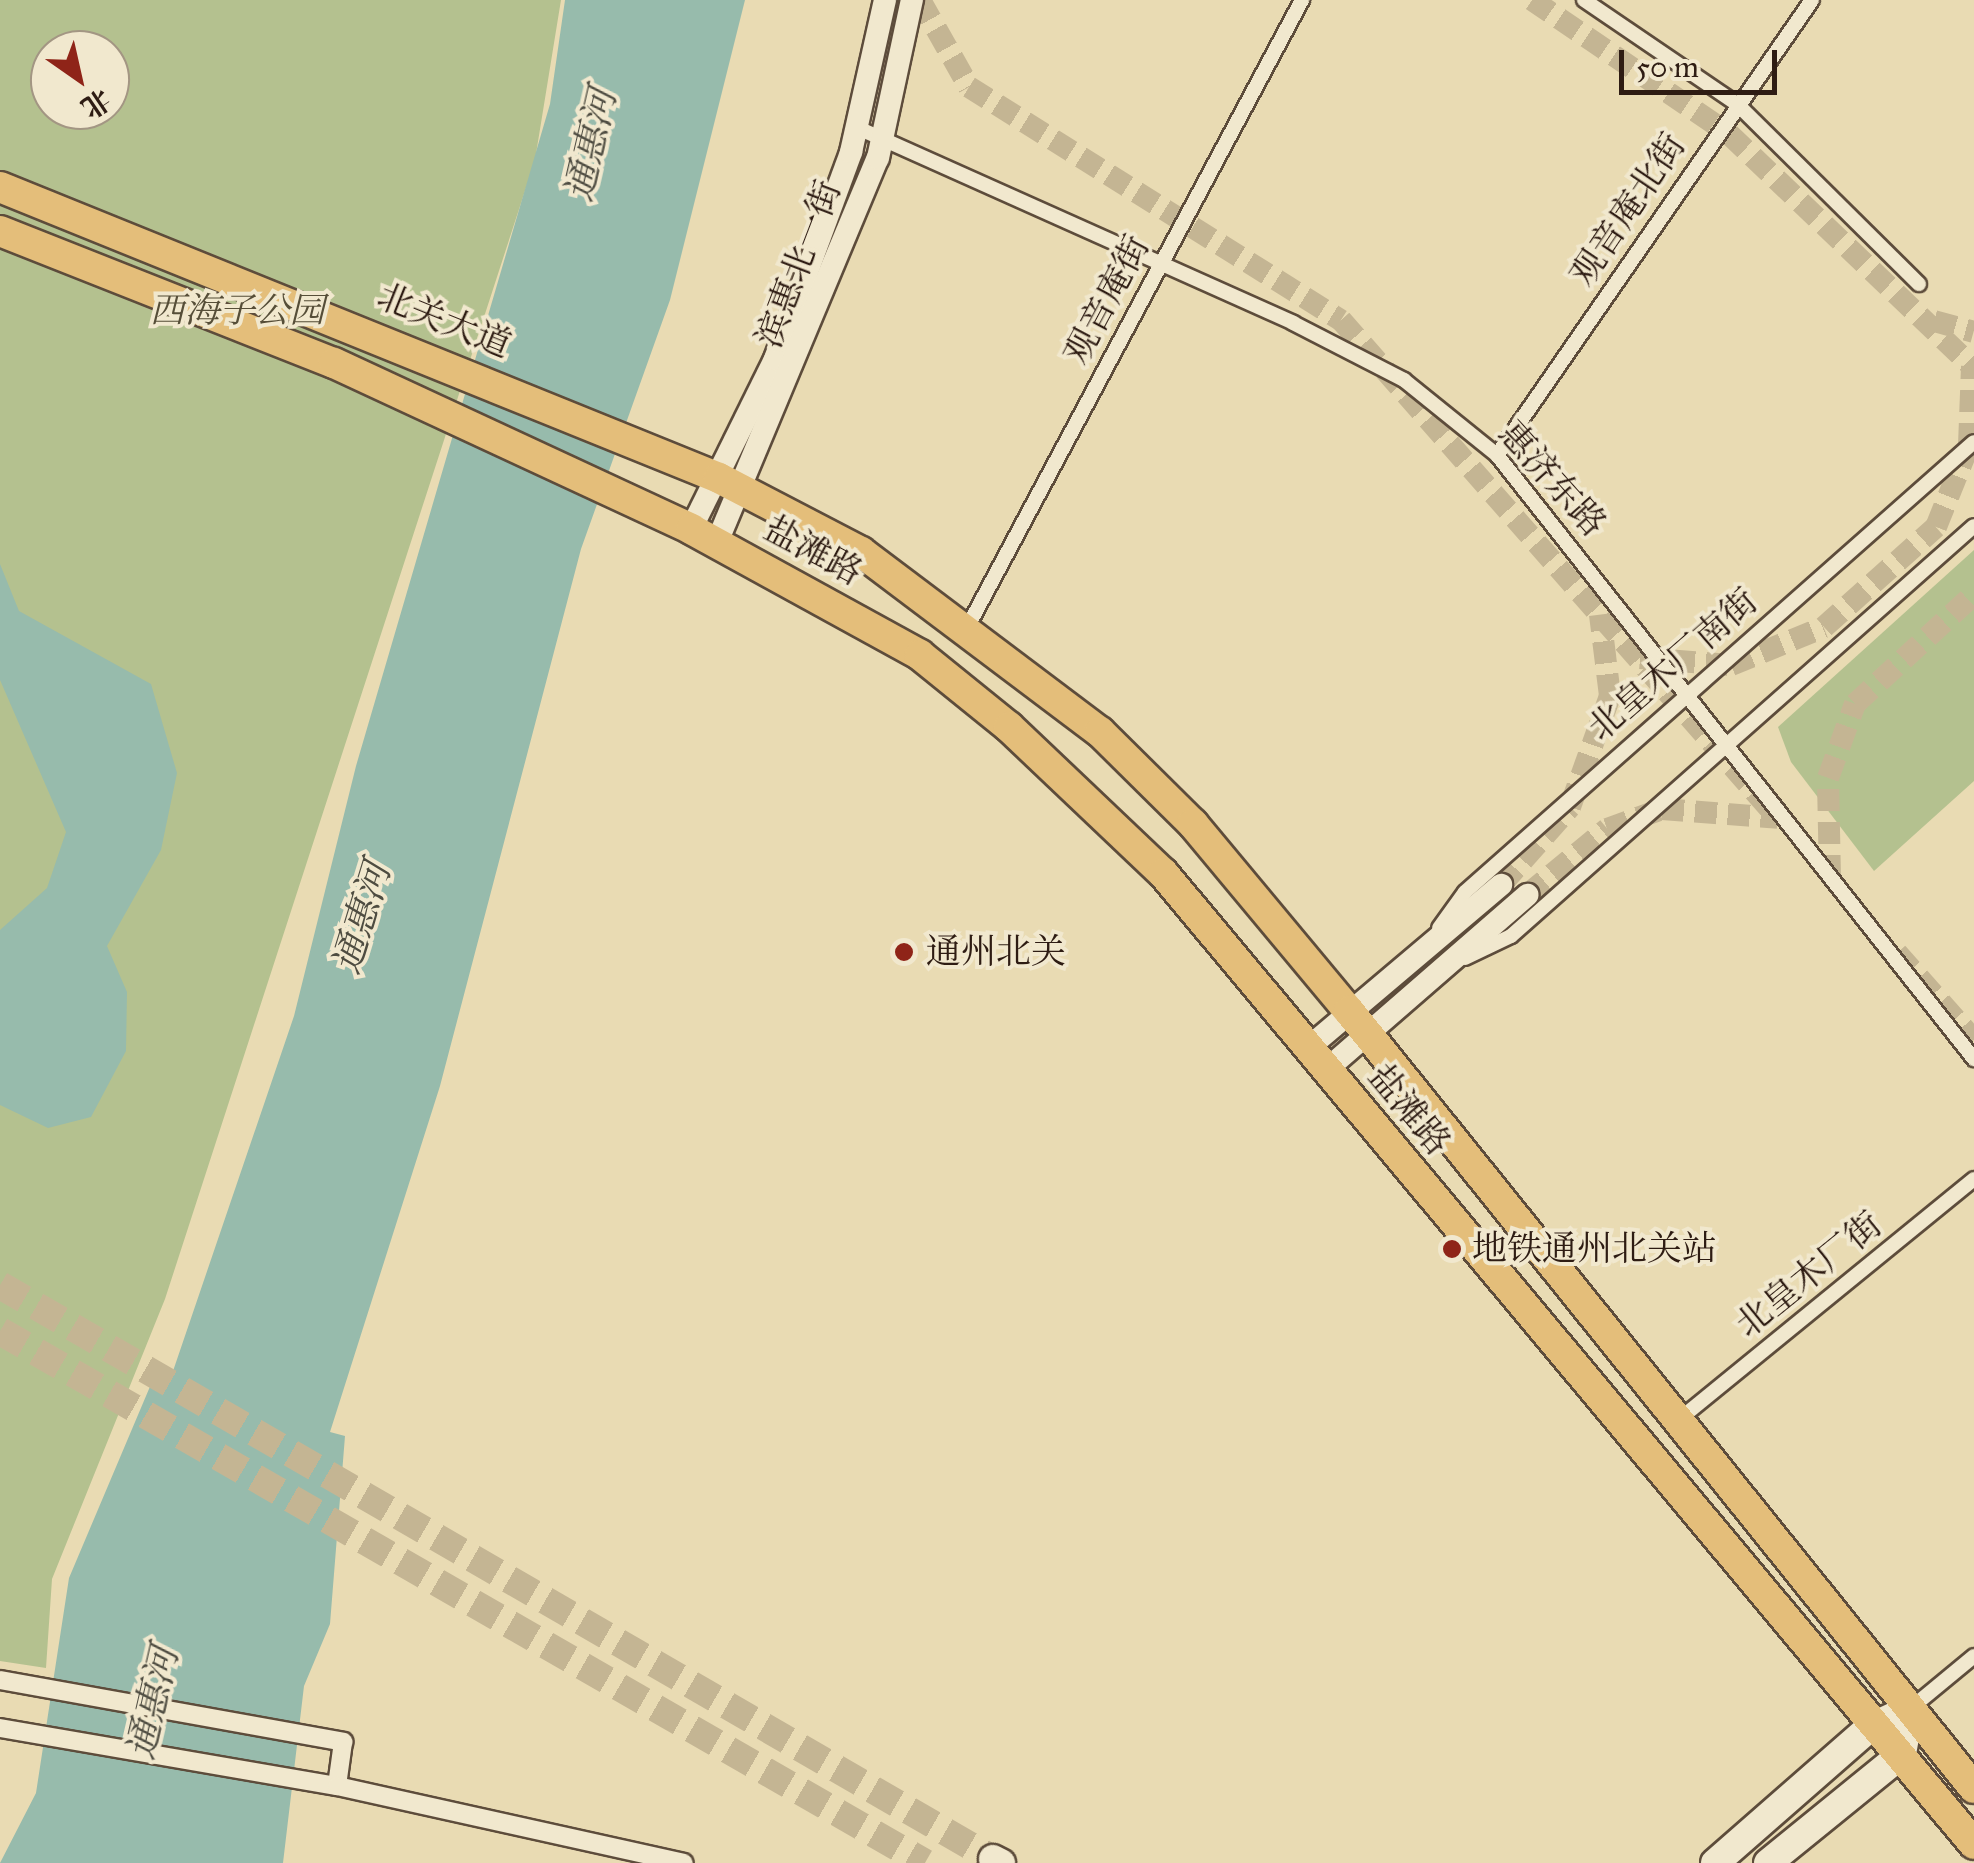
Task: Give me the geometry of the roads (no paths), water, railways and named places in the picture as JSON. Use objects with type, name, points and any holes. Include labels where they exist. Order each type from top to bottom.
[{"type":"main road","name":"北关大道","points":[[0,187],[348,322],[670,454],[732,484]]},
{"type":"main road","points":[[0,231],[334,362],[704,536]]},
{"type":"main road","name":"盐滩路","points":[[732,484],[861,552],[967,628],[1169,799],[1681,1418],[1974,1788]]},
{"type":"main road","name":"盐滩路","points":[[704,536],[920,656],[1009,727],[1163,873],[1870,1728],[1902,1754],[1974,1844]]},
{"type":"main road","points":[[1714,1863],[1870,1728],[1910,1709]]},
{"type":"main road","points":[[1768,1863],[1902,1754],[1910,1709]]},
{"type":"street","name":"滨惠北一街","points":[[732,484],[858,128],[886,0]]},
{"type":"street","name":"滨惠北一街","points":[[704,536],[732,484],[883,138],[912,0]]},
{"type":"street","name":"观音庵街","points":[[967,628],[1302,0]]},
{"type":"street","points":[[1584,0],[1736,104],[1919,284]]},
{"type":"street","name":"观音庵北街","points":[[1497,455],[1736,104],[1812,0]]},
{"type":"street","name":"惠济东路","points":[[858,128],[1160,263],[1404,380],[1497,455],[1624,608],[1686,704],[1974,1059]]},
{"type":"street","name":"北皇木厂南街","points":[[1317,1059],[1358,1023],[1426,946],[1465,892],[1686,704],[1974,442]]},
{"type":"street","name":"北皇木厂南街","points":[[1358,1023],[1443,968],[1511,936],[1974,526]]},
{"type":"street","name":"北皇木厂南街","points":[[1426,946],[1501,885]]},
{"type":"street","name":"北皇木厂南街","points":[[1443,968],[1527,895]]},
{"type":"street","name":"北皇木厂街","points":[[1681,1418],[1974,1179]]},
{"type":"street","points":[[1910,1709],[1974,1656]]},
{"type":"street","points":[[0,1680],[343,1742],[337,1786]]},
{"type":"street","points":[[0,1728],[337,1786],[684,1863]]},
{"type":"water","name":"通惠河","points":[[565,0],[745,0],[670,300],[581,549],[440,1086],[330,1432],[345,1436],[330,1624],[304,1686],[283,1863],[0,1863],[36,1793],[69,1578],[157,1370],[172,1374],[294,1016],[356,766],[550,104]]},
{"type":"water","points":[[0,564],[19,611],[151,684],[177,773],[161,850],[107,946],[127,992],[126,1051],[91,1117],[48,1128],[0,1105],[0,930],[47,888],[66,832],[0,680]]},
{"type":"tunnel","points":[[920,0],[969,87],[1341,320],[1770,809]]},
{"type":"tunnel","points":[[1532,0],[1729,134],[1974,368]]},
{"type":"tunnel","points":[[1934,321],[1974,332]]},
{"type":"tunnel","points":[[1640,658],[1731,665],[1824,627],[1936,527],[1969,445],[1972,366]]},
{"type":"tunnel","points":[[1830,877],[1828,778],[1855,704],[1974,594]]},
{"type":"tunnel","points":[[1501,885],[1570,807],[1610,696],[1600,615]]},
{"type":"tunnel","points":[[1527,895],[1607,829],[1662,809],[1778,818]]},
{"type":"tunnel","points":[[1897,953],[1974,1040]]},
{"type":"tunnel","points":[[0,1285],[993,1859]]},
{"type":"tunnel","points":[[0,1331],[925,1863]]},
{"type":"place","name":"通州北关","points":[[904,952]]},
{"type":"place","name":"地铁通州北关站","points":[[1452,1249]]},
{"type":"park label","name":"西海子公园","points":[[237,311]]}]
